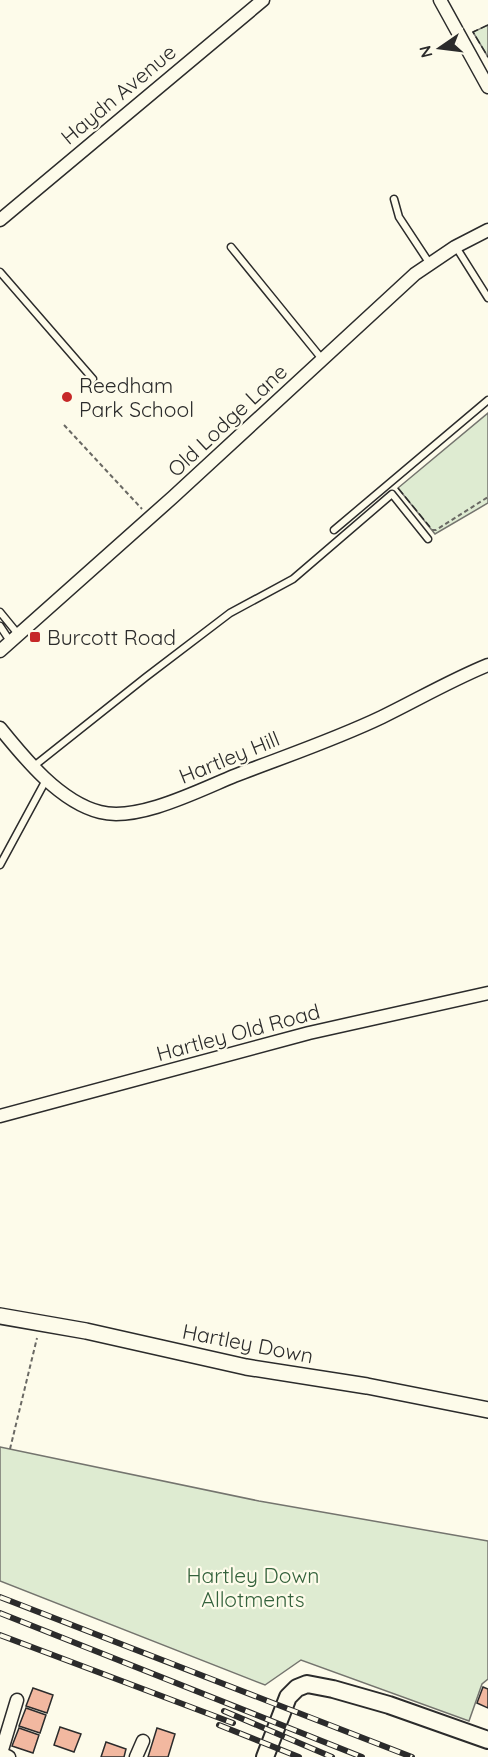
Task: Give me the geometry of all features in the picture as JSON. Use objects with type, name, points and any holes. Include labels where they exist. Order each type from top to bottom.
[{"type":"main road","points":[[266,1757],[288,1697],[297,1688],[306,1684],[326,1687],[378,1702],[488,1740]]},
{"type":"street","name":"Haydn Avenue","points":[[0,220],[263,0]]},
{"type":"street","points":[[440,0],[488,87]]},
{"type":"street","name":"Old Lodge Lane","points":[[0,651],[409,279],[455,247],[488,230]]},
{"type":"street","name":"Hartley Hill","points":[[0,728],[46,780],[75,801],[100,812],[135,814],[380,718],[459,677],[488,665]]},
{"type":"street","name":"Hartley Old Road","points":[[0,1116],[309,1033],[488,993]]},
{"type":"street","name":"Hartley Down","points":[[0,1316],[246,1367],[368,1386],[488,1410]]},
{"type":"street","points":[[9,1757],[1,1753],[17,1700]]},
{"type":"street","points":[[136,1757],[142,1741]]},
{"type":"lane","points":[[394,199],[399,217],[430,264]]},
{"type":"lane","points":[[231,247],[322,359]]},
{"type":"lane","points":[[455,247],[488,298]]},
{"type":"lane","points":[[0,272],[93,379]]},
{"type":"lane","points":[[334,530],[488,400]]},
{"type":"lane","points":[[34,766],[230,613],[293,579],[392,494],[428,539]]},
{"type":"lane","points":[[0,612],[15,638]]},
{"type":"lane","points":[[0,627],[15,638]]},
{"type":"lane","points":[[0,865],[46,780]]},
{"type":"path","points":[[64,425],[150,517]]},
{"type":"path","points":[[430,530],[436,530],[488,496]]},
{"type":"path","points":[[10,1449],[40,1323]]},
{"type":"green space","points":[[488,25],[488,57],[473,32]]},
{"type":"green space","points":[[488,413],[488,503],[435,534],[398,488]]},
{"type":"green space","name":"Hartley Down Allotments","points":[[0,1447],[259,1501],[488,1541],[488,1679],[482,1684],[469,1721],[301,1660],[265,1685],[0,1581]]},
{"type":"building","points":[[483,1687],[488,1689],[488,1708],[477,1703]]},
{"type":"building","points":[[33,1688],[53,1695],[47,1713],[26,1706]]},
{"type":"building","points":[[26,1708],[46,1715],[40,1733],[19,1726]]},
{"type":"building","points":[[60,1727],[81,1734],[74,1752],[54,1745]]},
{"type":"building","points":[[19,1728],[39,1735],[33,1753],[12,1746]]},
{"type":"building","points":[[157,1728],[175,1734],[168,1757],[148,1757]]},
{"type":"building","points":[[106,1742],[126,1749],[124,1757],[101,1757]]},
{"type":"railway","points":[[0,1597],[412,1757]]},
{"type":"railway","points":[[0,1613],[362,1757]]},
{"type":"railway","points":[[0,1635],[233,1723]]},
{"type":"railway","points":[[224,1711],[332,1757]]},
{"type":"railway","points":[[219,1725],[299,1757]]},
{"type":"fence","points":[[488,25],[473,32],[488,57]]},
{"type":"fence","points":[[398,488],[430,527]]},
{"type":"place","name":"Reedham Park School","points":[[67,397]]},
{"type":"place","name":"Burcott Road","points":[[35,637]]}]
